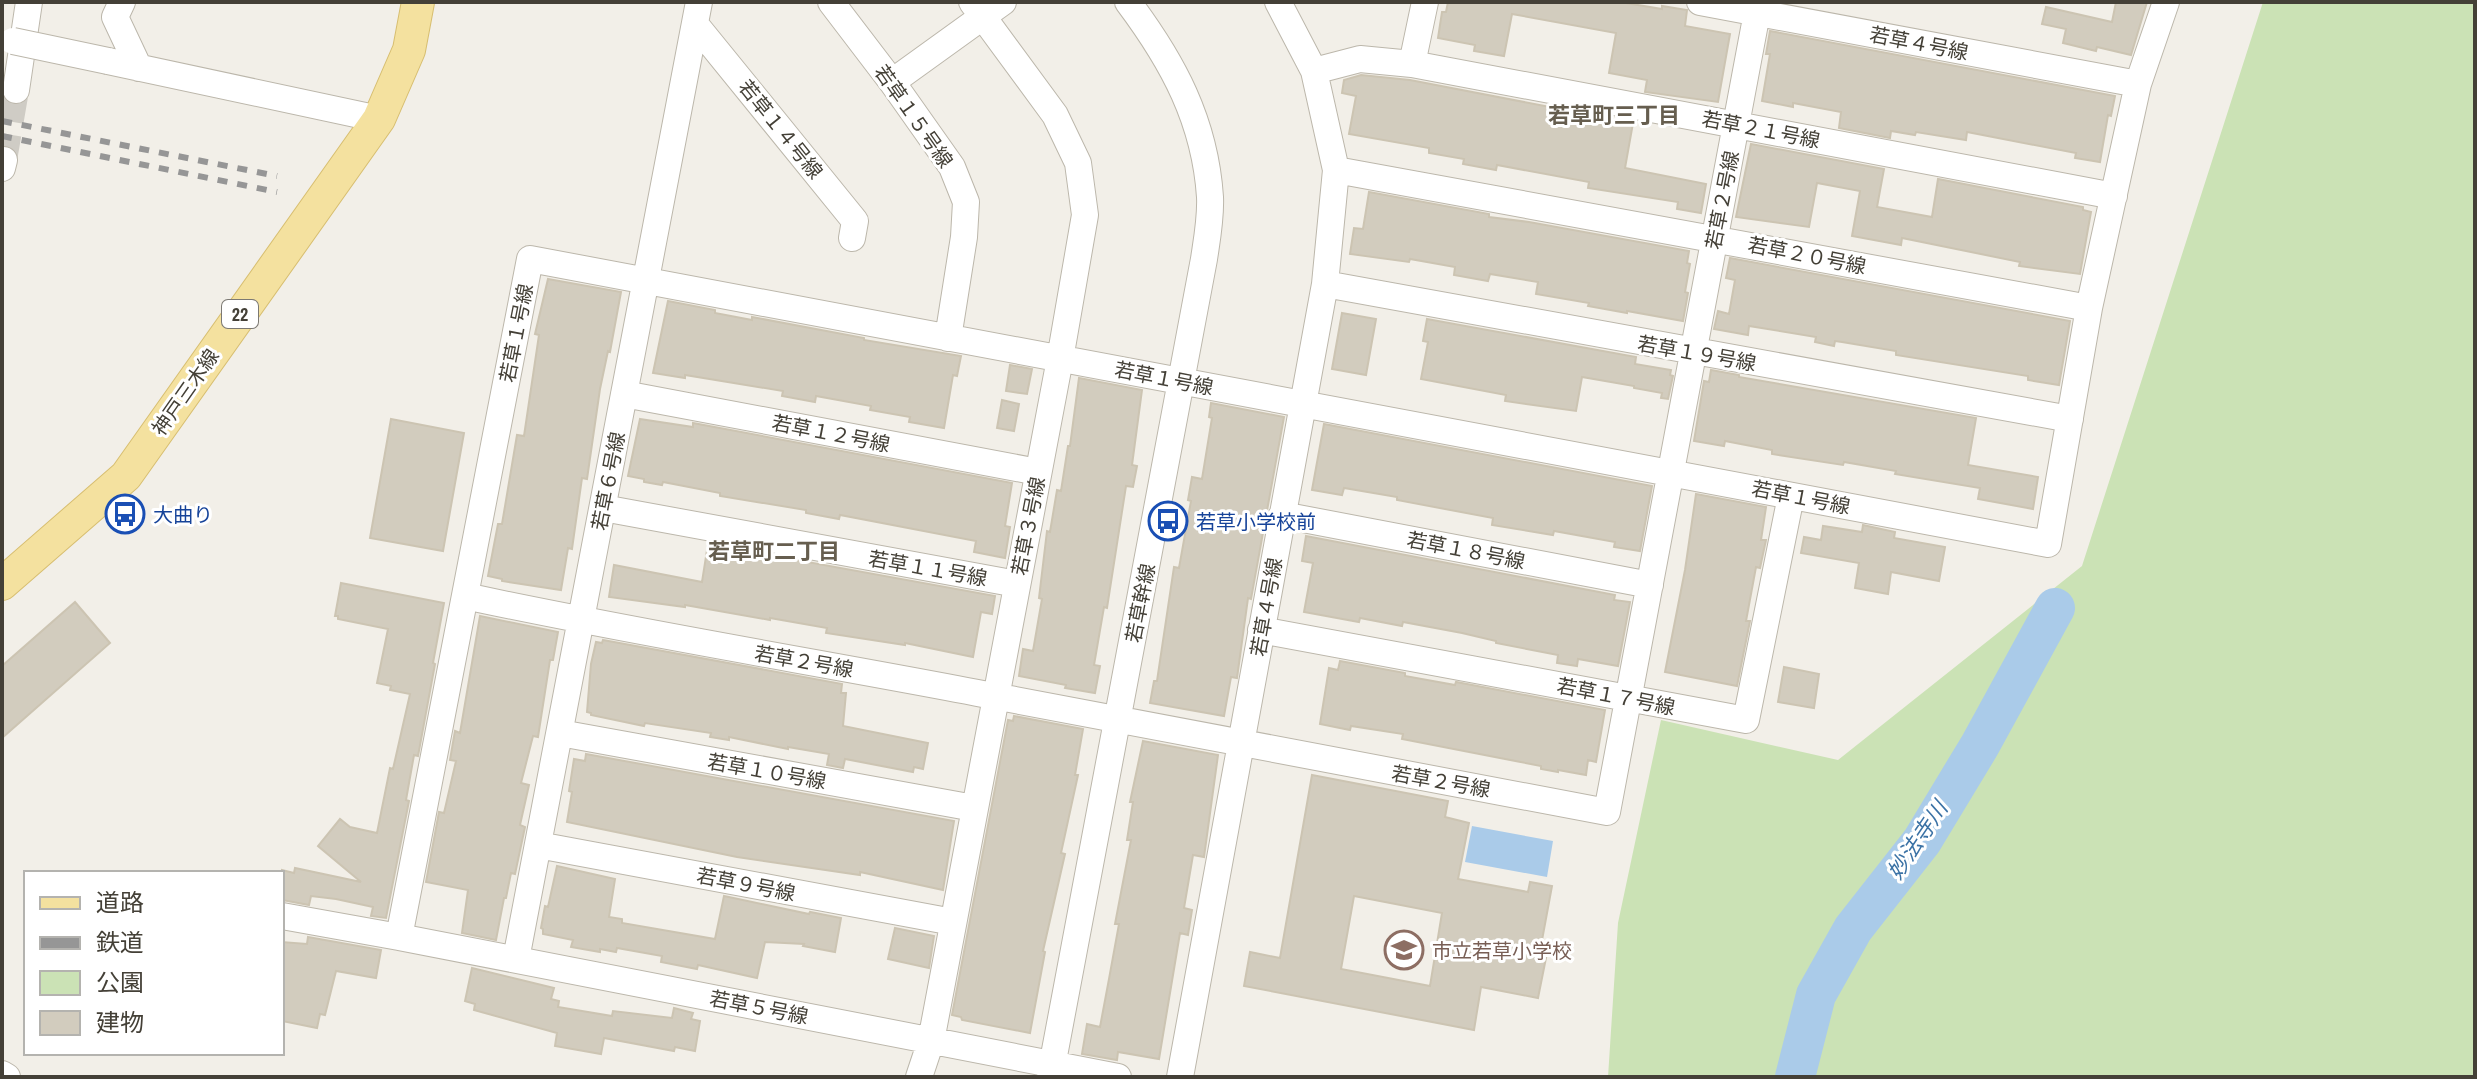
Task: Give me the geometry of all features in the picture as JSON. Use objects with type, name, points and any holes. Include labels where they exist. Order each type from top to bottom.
[{"type":"main road","name":"神戸三木線","points":[[2,584],[126,476],[379,119],[409,50],[418,2]]},
{"type":"street","points":[[16,90],[29,2]]},
{"type":"street","points":[[122,2],[115,17],[139,68]]},
{"type":"street","name":"若草１５号線","points":[[831,2],[952,167],[966,202],[964,237],[948,338]]},
{"type":"street","name":"若草幹線","points":[[1052,1071],[1204,259],[1210,198],[1202,144],[1188,101],[1155,38],[1128,2]]},
{"type":"street","name":"若草４号線","points":[[1180,1077],[1325,284],[1336,170],[1314,71],[1278,2]]},
{"type":"street","points":[[1412,64],[1425,2]]},
{"type":"street","name":"若草４号線","points":[[1700,2],[1758,8],[2138,84]]},
{"type":"street","name":"若草１号線","points":[[399,937],[530,259],[2048,544],[2089,308],[2138,84],[2166,2]]},
{"type":"street","points":[[892,82],[986,7]]},
{"type":"street","name":"若草３号線","points":[[919,1077],[931,1041],[1085,215],[1078,163],[1055,115],[986,7]]},
{"type":"street","name":"若草２号線","points":[[465,596],[581,621],[1607,812],[1758,8]]},
{"type":"street","name":"若草１４号線","points":[[697,13],[855,221],[852,238]]},
{"type":"street","name":"若草６号線","points":[[516,959],[697,13]]},
{"type":"street","points":[[6,36],[379,119]]},
{"type":"street","name":"若草２１号線","points":[[1314,71],[1360,59],[1412,64],[2114,196]]},
{"type":"street","name":"若草２０号線","points":[[1336,170],[2089,308]]},
{"type":"street","name":"若草１９号線","points":[[1325,284],[2070,419]]},
{"type":"street","name":"若草１２号線","points":[[624,394],[1038,472]]},
{"type":"street","name":"若草１７号線","points":[[1261,630],[1746,720],[1791,496]]},
{"type":"street","name":"若草１１号線","points":[[603,508],[1017,584]]},
{"type":"street","name":"若草１８号線","points":[[1282,515],[1650,585]]},
{"type":"street","name":"若草１０号線","points":[[560,733],[974,808]]},
{"type":"street","name":"若草９号線","points":[[538,845],[953,922]]},
{"type":"street","points":[[284,916],[399,937]]},
{"type":"street","name":"若草５号線","points":[[399,937],[931,1041],[1052,1071],[1118,1077]]},
{"type":"street","points":[[2,1074],[7,1077]]},
{"type":"green space","points":[[2263,2],[2475,2],[2475,1077],[1608,1077],[1618,923],[1661,720],[1838,760],[2082,566]]},
{"type":"water","points":[[1472,826],[1553,841],[1547,877],[1465,862]]},
{"type":"building","points":[[1448,2],[1620,2],[1687,10],[1685,26],[1730,34],[1718,102],[1645,92],[1647,80],[1609,73],[1616,33],[1512,14],[1504,56],[1474,51],[1475,45],[1438,38],[1442,12],[1446,12]]},
{"type":"building","points":[[2116,2],[2147,2],[2131,55],[2063,43],[2066,29],[2042,24],[2046,7],[2112,22]]},
{"type":"building","points":[[1770,31],[2115,96],[2111,116],[2108,115],[2100,162],[2075,158],[2076,153],[1967,132],[1966,140],[1891,131],[1890,138],[1839,128],[1841,112],[1762,101],[1770,54],[1766,54]]},
{"type":"building","points":[[1361,75],[1410,80],[1633,123],[1625,168],[1706,184],[1701,213],[1677,209],[1678,202],[1588,188],[1589,182],[1497,165],[1496,170],[1463,164],[1464,159],[1429,153],[1429,148],[1349,134],[1356,96],[1342,93],[1344,80]]},
{"type":"building","points":[[1751,144],[1884,169],[1877,207],[1932,217],[1938,179],[2083,207],[2083,210],[2091,212],[2080,274],[2019,266],[2020,262],[1902,238],[1901,245],[1852,236],[1860,191],[1817,183],[1809,227],[1736,217]]},
{"type":"building","points":[[1369,192],[1489,214],[1489,217],[1689,251],[1685,292],[1688,293],[1683,321],[1588,306],[1589,303],[1536,294],[1538,282],[1490,274],[1488,281],[1454,275],[1455,267],[1410,259],[1409,262],[1350,254],[1354,228],[1363,229]]},
{"type":"building","points":[[1730,258],[2070,321],[2059,385],[2028,380],[2028,376],[1896,355],[1896,351],[1835,341],[1834,346],[1815,342],[1816,337],[1749,326],[1748,335],[1714,329],[1718,311],[1729,314],[1735,280],[1726,278]]},
{"type":"building","points":[[548,279],[621,292],[600,389],[587,479],[582,478],[572,549],[568,548],[561,590],[488,576],[498,524],[502,524],[517,435],[524,436],[539,335],[535,334]]},
{"type":"building","points":[[668,301],[752,320],[752,317],[961,356],[957,376],[953,375],[944,428],[909,422],[910,417],[870,410],[871,406],[816,396],[815,402],[782,396],[783,391],[685,375],[685,378],[653,373]]},
{"type":"building","points":[[1342,313],[1376,319],[1366,375],[1332,369]]},
{"type":"building","points":[[1427,319],[1636,357],[1635,364],[1671,370],[1670,375],[1673,376],[1668,399],[1661,398],[1662,393],[1582,377],[1576,411],[1505,401],[1506,395],[1421,379],[1428,342],[1423,341]]},
{"type":"building","points":[[1010,365],[1032,369],[1027,394],[1006,391]]},
{"type":"building","points":[[1711,370],[1976,418],[1968,465],[2038,477],[2033,509],[1978,499],[1980,488],[1895,474],[1896,471],[1772,454],[1772,450],[1725,441],[1724,446],[1694,441],[1704,381],[1709,382]]},
{"type":"building","points":[[1079,378],[1142,390],[1132,465],[1137,466],[1133,487],[1126,486],[1107,608],[1104,607],[1094,665],[1100,666],[1095,693],[1019,676],[1023,649],[1033,651],[1042,599],[1039,598],[1047,531],[1050,532],[1057,490],[1061,491]]},
{"type":"building","points":[[1002,400],[1019,404],[1014,431],[997,428]]},
{"type":"building","points":[[1211,403],[1284,417],[1251,599],[1248,598],[1237,678],[1231,677],[1224,716],[1150,703],[1154,681],[1157,681],[1174,567],[1179,568],[1191,501],[1188,500],[1192,477],[1202,479],[1212,418],[1209,417]]},
{"type":"building","points":[[391,419],[464,433],[443,551],[370,538]]},
{"type":"building","points":[[640,419],[693,427],[693,423],[1012,483],[1005,526],[1010,527],[1005,558],[974,552],[976,541],[840,515],[839,519],[806,513],[806,510],[720,496],[720,493],[663,482],[662,485],[644,482],[644,479],[628,476]]},
{"type":"building","points":[[1324,424],[1652,486],[1640,551],[1614,547],[1615,542],[1554,531],[1553,535],[1492,525],[1493,518],[1397,500],[1397,497],[1344,488],[1342,495],[1312,490]]},
{"type":"building","points":[[1696,494],[1766,507],[1761,540],[1766,540],[1760,568],[1756,567],[1746,621],[1750,621],[1737,686],[1665,672]]},
{"type":"building","points":[[1863,525],[1895,532],[1894,538],[1945,547],[1939,581],[1891,572],[1888,594],[1855,588],[1859,563],[1801,553],[1804,537],[1821,540],[1823,526],[1862,532]]},
{"type":"building","points":[[1306,536],[1615,595],[1614,600],[1630,602],[1618,666],[1578,659],[1577,666],[1557,663],[1558,655],[1462,633],[1403,622],[1402,626],[1360,618],[1359,622],[1304,612],[1313,563],[1302,561]]},
{"type":"building","points":[[708,544],[995,596],[992,614],[981,612],[973,657],[905,643],[826,633],[827,628],[770,618],[609,597],[614,565],[702,582]]},
{"type":"building","points":[[341,583],[444,603],[386,918],[371,916],[373,907],[336,899],[311,896],[309,905],[284,900],[282,870],[294,873],[295,868],[361,882],[318,846],[340,819],[350,827],[377,833],[410,694],[390,690],[391,686],[377,683],[388,629],[335,616]]},
{"type":"building","points":[[75,602],[110,643],[2,738],[2,666]]},
{"type":"building","points":[[480,616],[558,632],[553,660],[550,660],[538,737],[533,736],[521,783],[529,785],[520,825],[525,827],[515,874],[511,873],[504,898],[496,940],[462,933],[468,890],[426,882],[439,812],[444,813],[456,761],[450,760],[455,731],[460,733]]},
{"type":"building","points":[[603,640],[842,684],[841,693],[846,693],[843,726],[928,743],[923,769],[914,767],[913,772],[845,759],[843,768],[827,765],[829,754],[729,737],[729,740],[710,737],[711,733],[645,723],[644,726],[591,715],[587,712],[591,664],[596,642],[602,643]]},
{"type":"building","points":[[1340,661],[1405,673],[1405,676],[1455,685],[1456,682],[1605,710],[1596,762],[1588,760],[1586,775],[1558,772],[1402,739],[1403,734],[1320,724],[1329,668],[1338,670]]},
{"type":"building","points":[[1784,667],[1819,674],[1814,708],[1778,702]]},
{"type":"building","points":[[1014,716],[1083,729],[1075,775],[1078,775],[1061,853],[1065,854],[1043,951],[1030,1033],[962,1020],[952,1015],[1008,720],[1013,721]]},
{"type":"building","points":[[1143,741],[1218,755],[1204,857],[1193,855],[1184,908],[1192,910],[1188,935],[1180,933],[1159,1059],[1118,1052],[1117,1060],[1082,1054],[1087,1024],[1100,1027],[1131,840],[1127,840],[1133,802],[1130,802]]},
{"type":"building","points":[[586,754],[954,821],[943,890],[860,872],[860,875],[737,857],[567,822],[574,759],[585,761]]},
{"type":"building","points":[[1312,775],[1448,801],[1445,817],[1469,823],[1458,879],[1528,892],[1530,882],[1552,886],[1540,951],[1547,953],[1538,998],[1481,987],[1474,1030],[1244,986],[1250,952],[1280,958]],"holes":[[[1354,896],[1442,913],[1430,986],[1341,969]]]},
{"type":"building","points":[[557,866],[615,879],[609,917],[622,919],[622,923],[715,939],[724,896],[841,918],[835,952],[804,944],[765,942],[757,978],[698,965],[697,969],[661,962],[662,956],[617,948],[616,952],[600,949],[600,952],[571,947],[573,940],[543,934],[541,928]]},
{"type":"building","points":[[895,928],[934,936],[929,968],[888,959]]},
{"type":"building","points":[[308,937],[381,950],[376,978],[336,971],[325,1015],[320,1014],[317,1028],[284,1021],[284,942],[307,944]]},
{"type":"building","points":[[472,968],[554,988],[551,999],[559,1001],[558,1007],[612,1016],[613,1011],[672,1018],[674,1008],[693,1013],[691,1019],[700,1021],[695,1051],[675,1047],[674,1051],[604,1038],[601,1054],[555,1046],[557,1033],[474,1010],[475,1004],[465,1001]]},
{"type":"waterway","name":"妙法寺川","points":[[1795,1077],[1816,995],[1853,929],[1922,841],[1980,745],[2055,608]]},
{"type":"tunnel","points":[[4,160],[16,90]]},
{"type":"railway","points":[[2,121],[277,176]]},
{"type":"railway","points":[[2,136],[277,192]]},
{"type":"place","name":"大曲り","points":[[125,514]]},
{"type":"place","name":"若草小学校前","points":[[1168,521]]},
{"type":"place","name":"市立若草小学校","points":[[1404,950]]},
{"type":"district","name":"若草町三丁目","points":[[1614,115]]},
{"type":"district","name":"若草町二丁目","points":[[774,551]]}]
